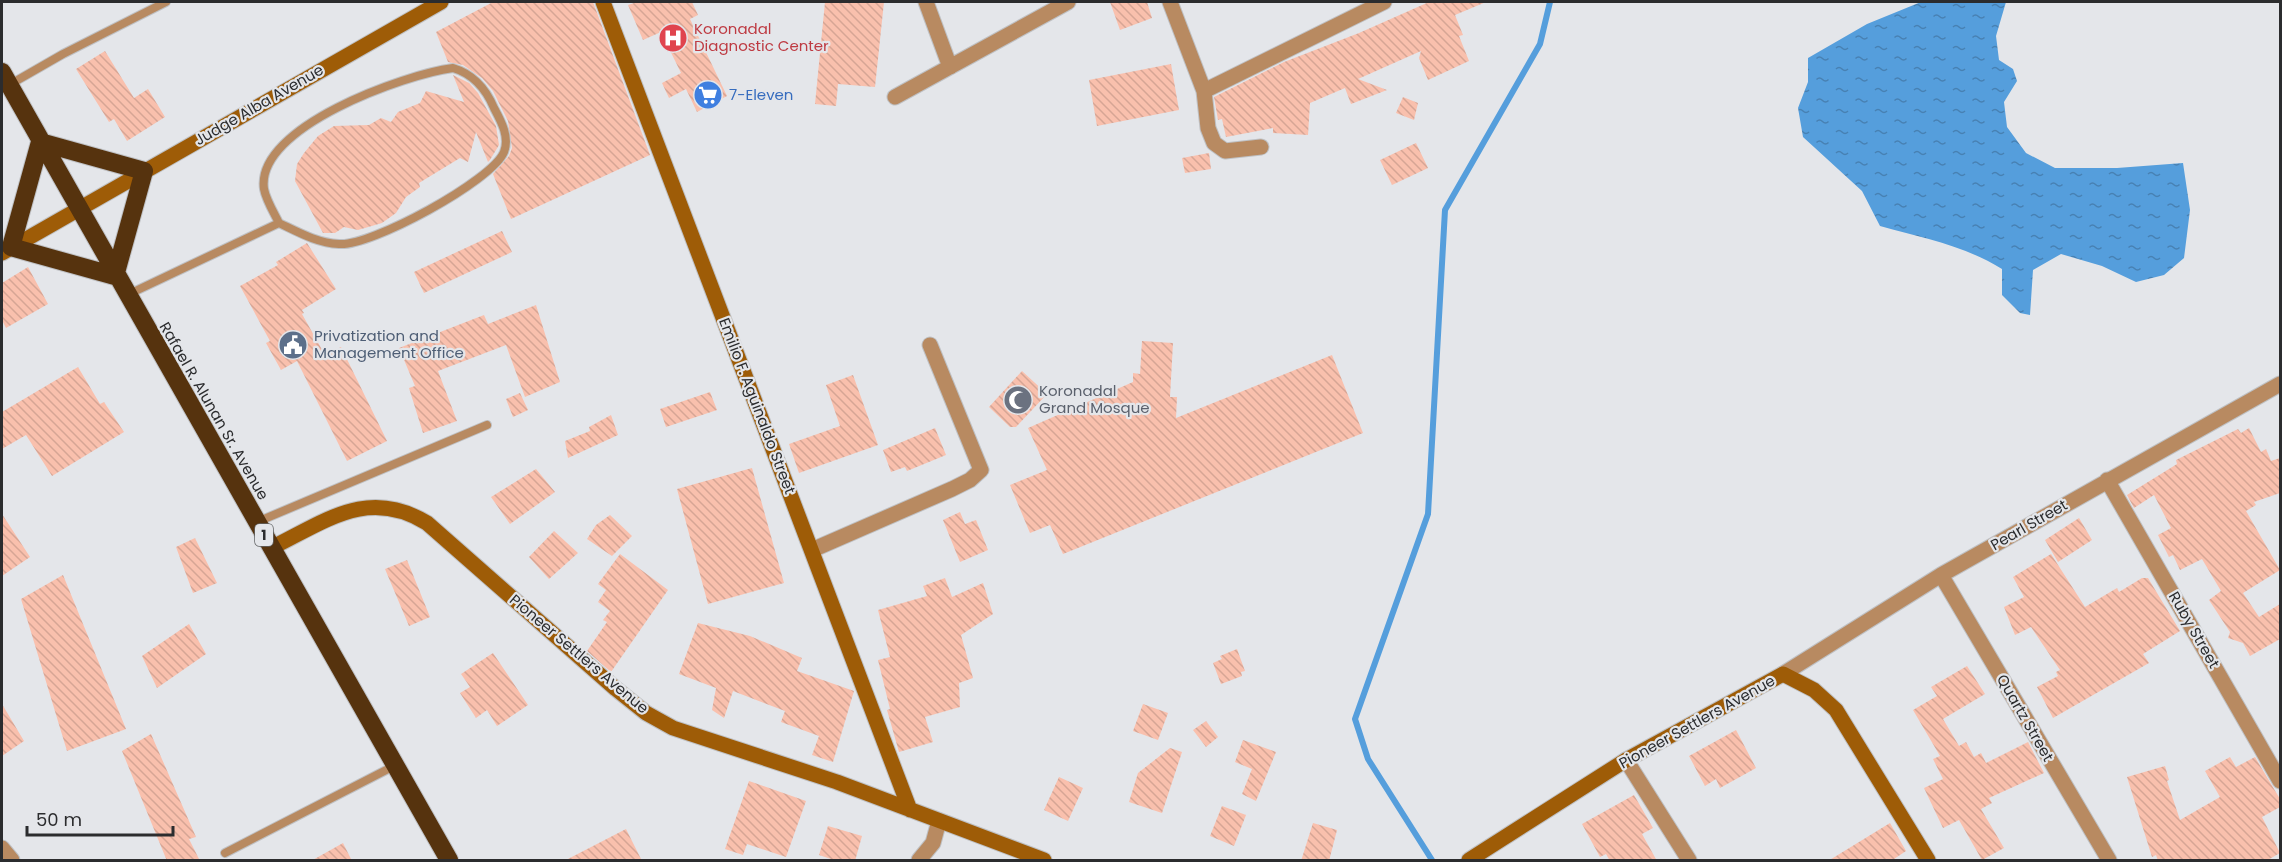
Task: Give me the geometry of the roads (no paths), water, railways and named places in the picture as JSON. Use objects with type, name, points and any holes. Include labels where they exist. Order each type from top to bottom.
[{"type":"highway","name":"Rafael R. Alunan Sr. Avenue","points":[[5,78],[115,276],[449,861]]},
{"type":"highway","points":[[40,142],[144,171],[115,276],[6,250],[40,142]]},
{"type":"street","name":"Judge Alba Avenue","points":[[6,250],[441,2]]},
{"type":"street","name":"Emilio F. Aguinaldo Street","points":[[603,2],[910,810]]},
{"type":"street","points":[[926,2],[950,67]]},
{"type":"street","points":[[895,97],[1068,2]]},
{"type":"street","points":[[1170,2],[1204,91],[1208,128],[1214,143],[1225,151],[1261,147]]},
{"type":"street","points":[[1204,91],[1384,2]]},
{"type":"street","points":[[812,550],[952,489],[970,480],[981,470],[930,345]]},
{"type":"street","name":"Pearl Street","points":[[1783,674],[1941,575],[2280,384]]},
{"type":"street","name":"Ruby Street","points":[[2107,480],[2280,781]]},
{"type":"street","name":"Pioneer Settlers Avenue","points":[[271,548],[355,509],[374,506],[411,513],[427,523],[646,713],[673,728],[775,760],[1044,861]]},
{"type":"street","name":"Quartz Street","points":[[1941,575],[2109,861]]},
{"type":"street","name":"Pioneer Settlers Avenue","points":[[1469,861],[1626,760],[1783,674],[1814,690],[1836,710],[1928,861]]},
{"type":"street","points":[[1626,760],[1689,861]]},
{"type":"street","points":[[919,861],[933,843],[939,820]]},
{"type":"street","points":[[2,848],[12,861]]},
{"type":"lane","points":[[5,78],[63,54],[166,2]]},
{"type":"lane","points":[[126,295],[279,223],[325,242],[340,245],[356,243],[407,221],[454,195],[483,174],[504,152],[506,135],[491,100],[473,78],[453,68],[409,77],[345,102],[298,133],[275,156],[267,170],[264,189],[279,223]]},
{"type":"lane","points":[[257,522],[487,425]]},
{"type":"lane","points":[[225,853],[394,766]]},
{"type":"water","points":[[1921,2],[2006,2],[1996,36],[1999,60],[2013,69],[2017,81],[2004,102],[2007,127],[2026,153],[2055,168],[2117,168],[2183,163],[2190,210],[2184,258],[2164,275],[2136,282],[2102,266],[2061,254],[2033,270],[2030,315],[2020,313],[2002,295],[2002,269],[1958,248],[1880,226],[1862,191],[1803,137],[1798,108],[1808,82],[1808,58],[1867,24]]},
{"type":"waterway","points":[[1432,860],[1368,759],[1355,719],[1428,514],[1445,210],[1540,44],[1550,2]]},
{"type":"place","name":"Koronadal Diagnostic Center","points":[[673,38]]},
{"type":"place","name":"7-Eleven","points":[[708,95]]},
{"type":"place","name":"Privatization and Management Office","points":[[293,345]]},
{"type":"place","name":"Koronadal Grand Mosque","points":[[1018,400]]}]
